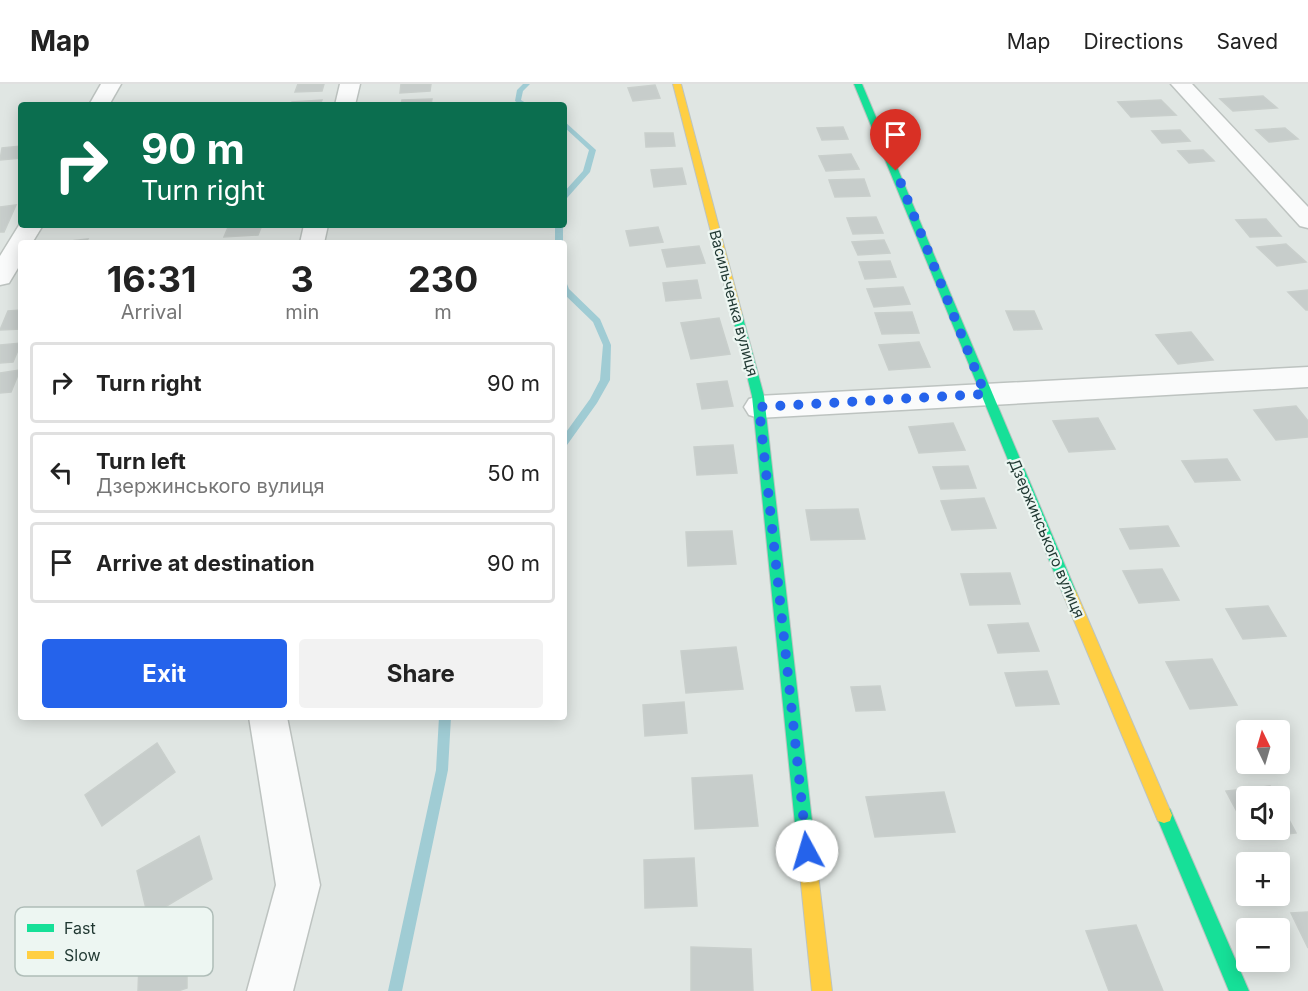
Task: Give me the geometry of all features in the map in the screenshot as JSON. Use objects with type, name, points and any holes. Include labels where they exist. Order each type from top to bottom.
[{"type":"street","points":[[101,102],[111,84]]},
{"type":"street","points":[[346,102],[350,84]]},
{"type":"street","name":"Васильченка вулиця","points":[[677,84],[759,407],[822,991]]},
{"type":"street","name":"Дзержинського вулиця","points":[[858,84],[887,149],[985,394],[1239,991]]},
{"type":"street","points":[[1181,84],[1308,221]]},
{"type":"street","points":[[0,277],[18,247]]},
{"type":"street","points":[[759,407],[1308,377]]},
{"type":"street","points":[[269,720],[298,885],[270,991]]},
{"type":"building","points":[[298,84],[324,84],[322,91],[295,92]]},
{"type":"building","points":[[401,84],[431,84],[430,91],[400,93]]},
{"type":"building","points":[[655,85],[660,98],[633,101],[628,88]]},
{"type":"building","points":[[1263,96],[1277,108],[1233,111],[1220,99]]},
{"type":"building","points":[[432,99],[432,102],[402,102],[402,100]]},
{"type":"building","points":[[322,100],[321,102],[292,102]]},
{"type":"building","points":[[1161,100],[1176,115],[1131,117],[1118,102]]},
{"type":"building","points":[[843,127],[848,139],[822,140],[817,128]]},
{"type":"building","points":[[1285,128],[1298,139],[1269,142],[1256,130]]},
{"type":"building","points":[[1180,130],[1190,141],[1162,143],[1152,131]]},
{"type":"building","points":[[645,133],[673,133],[675,146],[646,147]]},
{"type":"building","points":[[18,146],[18,158],[0,160],[2,148]]},
{"type":"building","points":[[1203,150],[1214,161],[1189,163],[1178,151]]},
{"type":"building","points":[[851,154],[859,169],[826,171],[819,156]]},
{"type":"building","points":[[682,168],[686,184],[654,187],[651,170]]},
{"type":"building","points":[[864,179],[870,196],[835,197],[829,180]]},
{"type":"building","points":[[16,205],[4,232],[0,232],[0,207]]},
{"type":"building","points":[[876,217],[883,233],[853,234],[847,218]]},
{"type":"building","points":[[1266,219],[1281,236],[1250,237],[1236,220]]},
{"type":"building","points":[[658,227],[663,242],[630,246],[626,231]]},
{"type":"building","points":[[228,228],[261,228],[258,235],[224,237]]},
{"type":"building","points":[[884,240],[890,253],[858,255],[852,242]]},
{"type":"building","points":[[1286,244],[1306,262],[1277,266],[1257,247]]},
{"type":"building","points":[[699,246],[705,263],[667,267],[662,250]]},
{"type":"building","points":[[890,261],[896,277],[865,279],[859,262]]},
{"type":"building","points":[[697,280],[701,298],[666,301],[663,283]]},
{"type":"building","points":[[903,287],[910,304],[874,307],[867,289]]},
{"type":"building","points":[[1308,290],[1308,310],[1288,292]]},
{"type":"building","points":[[18,310],[18,329],[0,330],[8,311]]},
{"type":"building","points":[[1006,311],[1034,311],[1042,329],[1014,330]]},
{"type":"building","points":[[912,312],[919,333],[882,334],[875,313]]},
{"type":"building","points":[[719,318],[730,354],[691,359],[681,323]]},
{"type":"building","points":[[1191,332],[1213,360],[1178,364],[1156,335]]},
{"type":"building","points":[[919,342],[930,367],[889,370],[879,345]]},
{"type":"building","points":[[18,343],[13,362],[0,363],[0,345]]},
{"type":"building","points":[[18,370],[11,392],[0,393],[0,373]]},
{"type":"building","points":[[727,381],[733,406],[702,409],[697,384]]},
{"type":"building","points":[[1296,406],[1308,421],[1308,437],[1276,440],[1254,410]]},
{"type":"building","points":[[1098,418],[1115,449],[1069,452],[1053,421]]},
{"type":"building","points":[[953,423],[965,450],[919,453],[909,427]]},
{"type":"building","points":[[733,445],[737,473],[697,475],[694,447]]},
{"type":"building","points":[[1227,459],[1240,480],[1195,482],[1182,461]]},
{"type":"building","points":[[968,466],[976,488],[941,489],[933,467]]},
{"type":"building","points":[[984,498],[996,528],[952,530],[941,501]]},
{"type":"building","points":[[858,509],[865,539],[811,540],[806,510]]},
{"type":"building","points":[[1168,526],[1179,546],[1130,549],[1120,529]]},
{"type":"building","points":[[732,531],[736,564],[688,566],[686,532]]},
{"type":"building","points":[[1162,569],[1179,600],[1139,603],[1123,571]]},
{"type":"building","points":[[1010,573],[1020,604],[970,605],[961,574]]},
{"type":"building","points":[[1268,606],[1286,636],[1243,639],[1226,609]]},
{"type":"building","points":[[1028,623],[1039,651],[998,653],[988,625]]},
{"type":"building","points":[[736,647],[743,689],[686,693],[681,651]]},
{"type":"building","points":[[1212,659],[1237,705],[1190,709],[1166,662]]},
{"type":"building","points":[[1047,671],[1059,704],[1016,706],[1005,673]]},
{"type":"building","points":[[880,686],[885,710],[856,711],[851,687]]},
{"type":"building","points":[[684,702],[687,733],[645,736],[643,705]]},
{"type":"building","points":[[157,743],[175,772],[102,826],[85,795]]},
{"type":"building","points":[[752,775],[758,826],[695,829],[692,778]]},
{"type":"building","points":[[1236,790],[1236,810],[1226,791]]},
{"type":"building","points":[[944,792],[955,832],[875,837],[866,797]]},
{"type":"building","points":[[1290,822],[1296,833],[1290,834]]},
{"type":"building","points":[[199,836],[212,879],[165,907],[146,907],[137,871]]},
{"type":"building","points":[[694,858],[697,906],[645,908],[644,860]]},
{"type":"building","points":[[1308,912],[1308,948],[1291,913]]},
{"type":"building","points":[[1136,925],[1163,991],[1109,991],[1086,931]]},
{"type":"building","points":[[691,947],[751,949],[753,991],[691,991]]},
{"type":"building","points":[[139,976],[187,976],[187,988],[178,991],[138,991]]},
{"type":"waterway","points":[[520,102],[518,101],[520,90],[527,84]]},
{"type":"waterway","points":[[567,126],[593,150],[586,172],[567,193]]},
{"type":"waterway","points":[[559,228],[559,240]]},
{"type":"waterway","points":[[567,292],[597,321],[607,345],[605,380],[594,401],[567,438]]},
{"type":"waterway","points":[[395,991],[442,770],[445,720]]},
{"type":"traffic: fast","points":[[858,84],[1070,594]]},
{"type":"traffic: fast","points":[[737,314],[758,396],[809,874]]},
{"type":"traffic: fast","points":[[1164,815],[1239,991]]},
{"type":"traffic: slow","points":[[677,84],[737,314]]},
{"type":"traffic: slow","points":[[1070,594],[1164,815]]},
{"type":"traffic: slow","points":[[809,874],[822,991]]},
{"type":"route","points":[[807,851],[759,407],[985,394],[896,171]]}]
